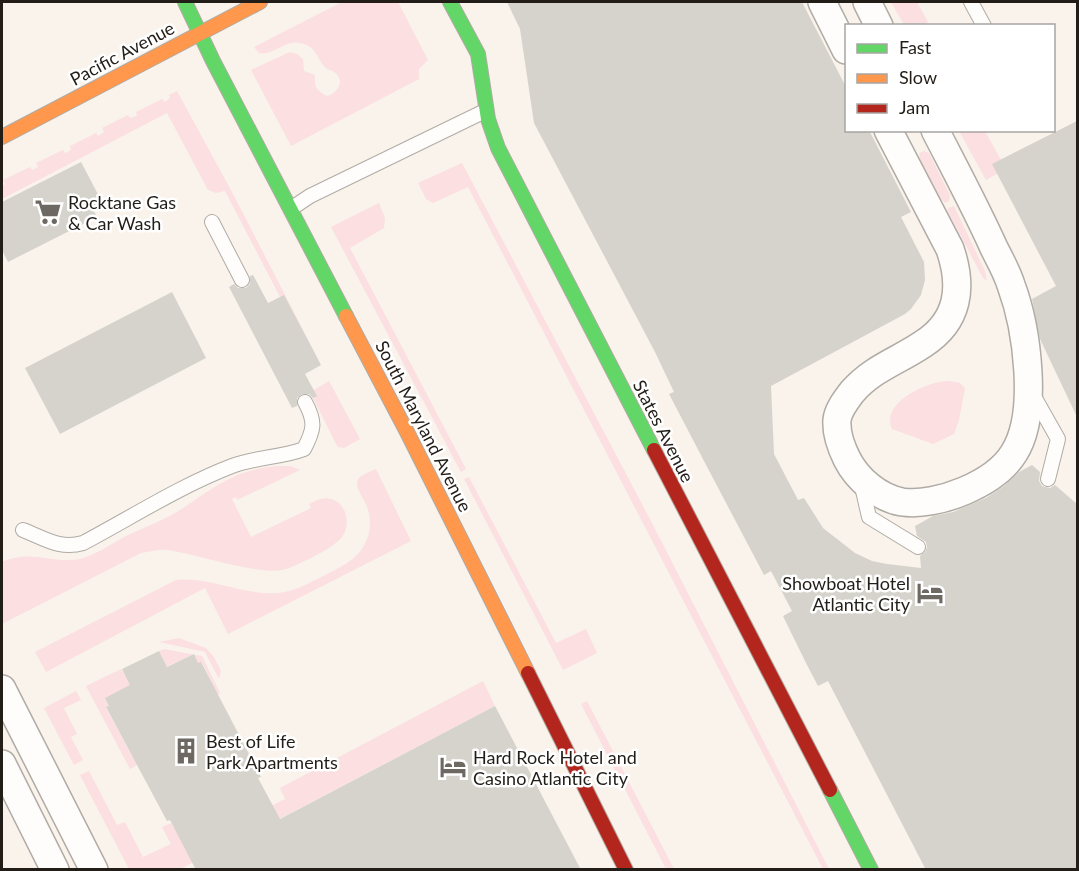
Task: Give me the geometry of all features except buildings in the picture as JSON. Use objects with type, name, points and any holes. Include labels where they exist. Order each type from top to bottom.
[{"type":"street","name":"South Maryland Avenue","points":[[185,2],[213,61],[292,208],[627,870]]},
{"type":"street","name":"Pacific Avenue","points":[[2,137],[260,2]]},
{"type":"street","name":"States Avenue","points":[[450,2],[478,54],[486,110],[498,148],[871,870]]},
{"type":"street","points":[[822,2],[845,48]]},
{"type":"street","points":[[867,2],[878,24]]},
{"type":"street","points":[[889,132],[950,249],[957,269],[954,306],[943,328],[923,345],[886,364],[862,381],[845,401],[837,418],[842,450],[851,467],[861,480],[879,493],[901,502],[927,502],[980,483],[1004,468],[1015,452],[1025,428],[1028,387],[1021,324],[1011,285],[936,132]]},
{"type":"street","points":[[2,689],[94,870]]},
{"type":"street","points":[[2,764],[55,870]]},
{"type":"lane","points":[[971,2],[983,24]]},
{"type":"lane","points":[[292,208],[310,196],[486,110]]},
{"type":"lane","points":[[212,222],[242,280]]},
{"type":"lane","points":[[1028,387],[1058,439],[1048,478]]},
{"type":"lane","points":[[23,530],[49,543],[71,547],[229,468],[247,461],[285,456],[304,449],[313,432],[311,414],[305,402]]},
{"type":"lane","points":[[861,480],[869,517],[918,547]]},
{"type":"shaded area","points":[[342,2],[398,2],[428,60],[419,69],[419,79],[291,146],[251,70],[290,52],[303,59],[304,71],[315,75],[316,88],[327,96],[337,89],[340,79],[333,71],[326,68],[313,49],[305,44],[289,44],[264,53],[259,53],[254,47]]},
{"type":"shaded area","points":[[891,2],[917,2],[928,22],[903,24]]},
{"type":"shaded area","points":[[177,91],[316,355],[299,363],[306,347],[225,191],[216,193],[208,190],[167,113],[2,199],[2,186],[5,184],[3,180],[30,167],[32,170],[38,167],[36,163],[63,150],[65,153],[71,150],[70,146],[96,133],[98,136],[104,132],[102,128],[128,115],[130,118],[137,116],[136,112],[162,99],[165,102],[170,98],[169,95]]},
{"type":"shaded area","points":[[960,132],[986,132],[1001,160],[997,174],[986,180]]},
{"type":"shaded area","points":[[924,151],[929,153],[950,195],[949,201],[945,203],[940,198],[920,159],[919,153]]},
{"type":"shaded area","points":[[462,163],[652,523],[829,869],[823,869],[468,187],[433,203],[426,199],[418,183]]},
{"type":"shaded area","points":[[379,203],[385,218],[384,228],[350,248],[466,469],[461,472],[331,227]]},
{"type":"shaded area","points":[[954,206],[985,271],[987,281],[983,278],[948,212],[948,208]]},
{"type":"shaded area","points":[[329,381],[360,439],[344,448],[336,444],[311,394]]},
{"type":"shaded area","points":[[949,381],[960,383],[965,388],[954,434],[933,444],[892,429],[890,419],[899,402],[919,389]]},
{"type":"shaded area","points":[[290,466],[300,470],[237,500],[236,497],[232,499],[251,537],[311,508],[309,504],[331,499],[341,505],[347,521],[342,537],[324,551],[292,567],[275,571],[246,568],[168,550],[141,553],[2,624],[2,562],[23,557],[63,560],[83,558],[172,515],[228,479],[250,471]]},
{"type":"shaded area","points":[[376,469],[411,541],[228,634],[205,588],[46,672],[35,652],[176,580],[203,581],[258,593],[285,592],[297,589],[343,566],[357,555],[364,545],[370,527],[366,504],[358,489],[357,481],[363,475]]},
{"type":"shaded area","points":[[469,477],[556,643],[586,629],[597,653],[563,670],[464,479]]},
{"type":"shaded area","points":[[179,638],[206,648],[221,671],[219,679],[205,652],[159,642]]},
{"type":"shaded area","points":[[164,649],[193,654],[157,671],[164,661],[159,651]]},
{"type":"shaded area","points":[[194,655],[202,656],[220,693],[215,696],[202,663],[198,663]]},
{"type":"shaded area","points":[[121,669],[127,678],[136,682],[106,708],[132,756],[139,764],[130,769],[86,686]]},
{"type":"shaded area","points":[[483,681],[495,706],[262,828],[265,809],[285,799],[280,788]]},
{"type":"shaded area","points":[[76,691],[81,700],[64,708],[77,734],[71,737],[83,760],[74,765],[44,708]]},
{"type":"shaded area","points":[[587,701],[674,869],[666,869],[581,704]]},
{"type":"shaded area","points":[[89,771],[117,825],[125,822],[143,857],[171,844],[162,827],[171,823],[174,828],[230,844],[180,869],[129,869],[80,775]]},
{"type":"traffic: fast","points":[[185,2],[213,61],[346,316]]},
{"type":"traffic: fast","points":[[450,2],[478,54],[488,119],[498,148],[654,450]]},
{"type":"traffic: fast","points":[[830,790],[871,870]]},
{"type":"traffic: slow","points":[[2,137],[260,2]]},
{"type":"traffic: slow","points":[[346,316],[528,673]]},
{"type":"traffic: jam","points":[[654,450],[830,790]]},
{"type":"traffic: jam","points":[[528,673],[626,870]]},
{"type":"place","name":"Rocktane Gas & Car Wash","points":[[48,212]]},
{"type":"place","name":"Showboat Hotel Atlantic City","points":[[930,593]]},
{"type":"place","name":"Best of Life Park Apartments","points":[[186,751]]},
{"type":"place","name":"Hard Rock Hotel and Casino Atlantic City","points":[[453,767]]}]
